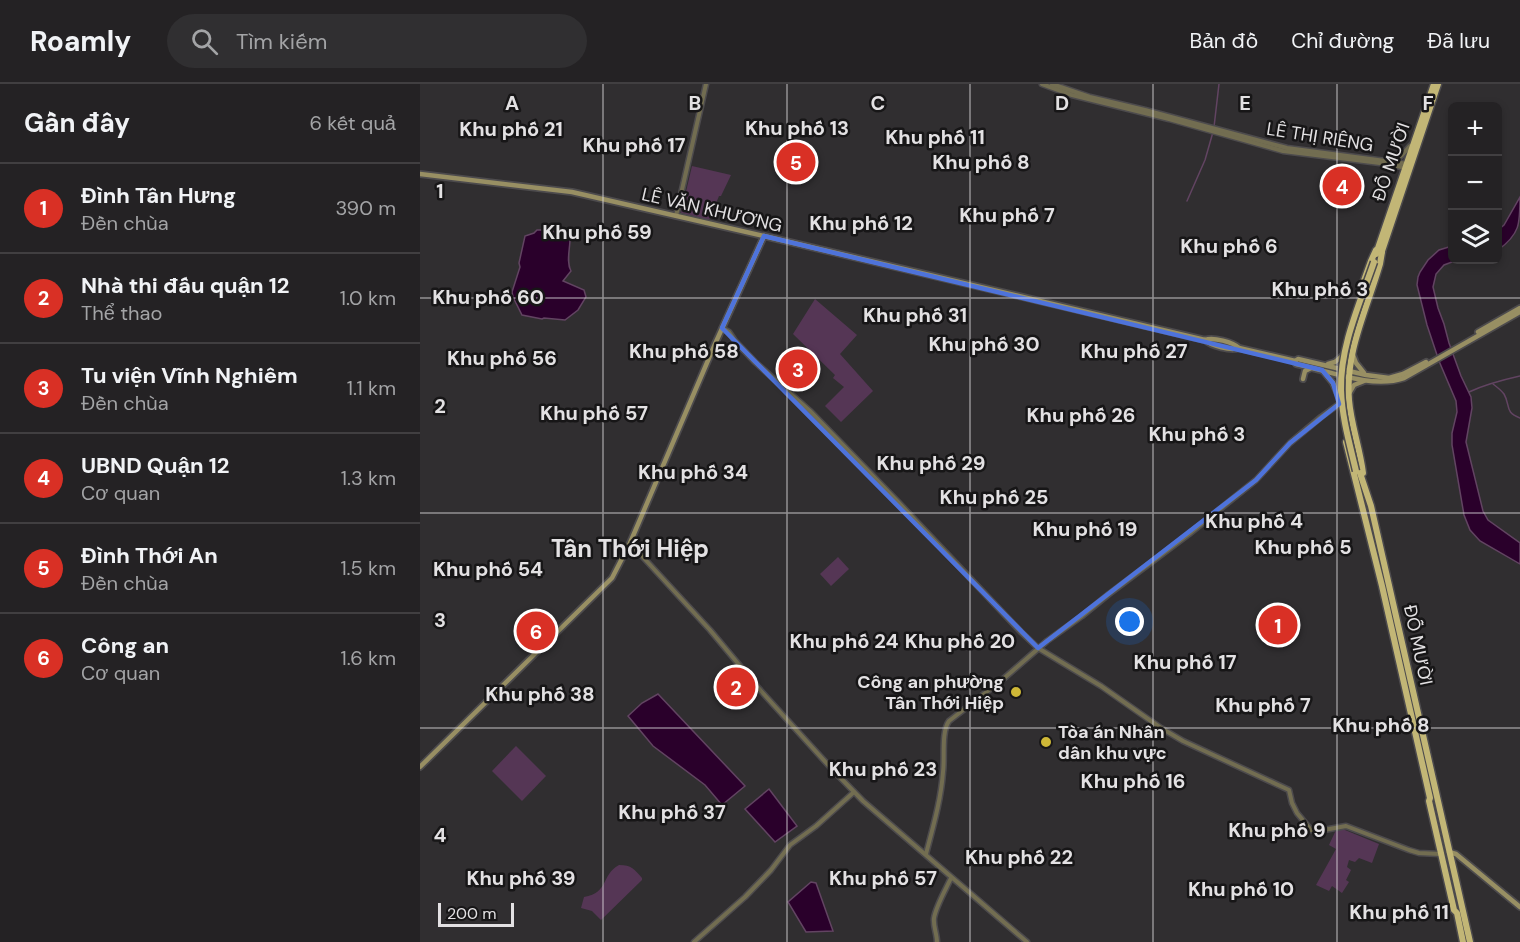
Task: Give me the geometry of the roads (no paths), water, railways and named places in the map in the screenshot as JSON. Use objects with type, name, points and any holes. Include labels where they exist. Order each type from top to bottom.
[{"type":"highway","name":"ĐỖ MƯỜI","points":[[1432,84],[1410,149],[1403,189],[1379,251],[1371,261],[1356,304],[1341,358],[1338,394],[1350,461],[1367,495],[1387,579],[1465,942]]},
{"type":"highway","name":"ĐỖ MƯỜI","points":[[1440,84],[1422,136],[1401,178],[1352,337],[1345,373],[1346,408],[1363,507],[1430,801],[1445,853]]},
{"type":"highway","name":"ĐỖ MƯỜI","points":[[1360,481],[1363,469],[1348,394],[1350,362],[1380,264],[1379,251]]},
{"type":"highway","points":[[1341,358],[1350,362]]},
{"type":"highway","points":[[1339,383],[1349,377]]},
{"type":"main road","name":"LÊ VĂN KHƯƠNG","points":[[420,174],[572,192],[1205,340],[1208,344],[1234,350],[1239,348],[1295,361],[1298,359],[1349,377],[1404,378],[1520,310]]},
{"type":"main road","points":[[420,767],[612,578],[630,543],[764,236]]},
{"type":"main road","points":[[1348,394],[1365,378],[1352,352]]},
{"type":"main road","points":[[1338,394],[1323,368],[1341,358]]},
{"type":"main road","name":"LÊ VĂN KHƯƠNG","points":[[1295,361],[1296,364],[1323,368]]},
{"type":"main road","points":[[1303,379],[1305,370],[1312,368]]},
{"type":"main road","points":[[1445,853],[1456,854],[1520,907]]},
{"type":"street","points":[[676,216],[706,84]]},
{"type":"street","name":"LÊ THỊ RIÊNG","points":[[1042,84],[1072,95],[1217,131],[1291,153],[1408,167]]},
{"type":"street","name":"LÊ THỊ RIÊNG","points":[[1052,84],[1090,97],[1209,129]]},
{"type":"street","points":[[1401,178],[1393,164],[1410,149]]},
{"type":"street","points":[[722,328],[729,332],[754,362],[810,411],[1038,648],[1070,666],[1176,737],[1289,790],[1297,813],[1311,830],[1346,826],[1419,853],[1445,853]]},
{"type":"street","points":[[926,854],[943,777],[946,726],[956,715],[1002,680],[1038,648],[1189,534],[1256,480],[1296,438],[1339,404]]},
{"type":"street","points":[[630,543],[854,792],[1027,942]]},
{"type":"street","points":[[694,942],[745,897],[771,870],[790,845],[816,826],[854,792]]},
{"type":"street","points":[[937,942],[934,916],[952,878]]},
{"type":"waterway","points":[[1214,127],[1219,84]]},
{"type":"waterway","points":[[1187,201],[1205,160],[1213,132]]},
{"type":"waterway","points":[[1469,392],[1520,376]]},
{"type":"waterway","points":[[1493,384],[1504,394],[1510,411],[1520,418]]},
{"type":"place","name":"Đình Thới An","points":[[796,162]]},
{"type":"place","name":"UBND Quận 12","points":[[1342,186]]},
{"type":"place","name":"Tu viện Vĩnh Nghiêm","points":[[798,369]]},
{"type":"place","name":"Đình Tân Hưng","points":[[1278,625]]},
{"type":"place","name":"Công an","points":[[536,631]]},
{"type":"place","name":"Nhà thi đấu quận 12","points":[[736,687]]},
{"type":"place","name":"Công an phường Tân Thới Hiệp","points":[[1016,692]]},
{"type":"place","name":"Tòa án Nhân dân khu vực","points":[[1046,742]]},
{"type":"district","name":"Khu phố 13","points":[[797,128]]},
{"type":"district","name":"Khu phố 21","points":[[511,129]]},
{"type":"district","name":"Khu phố 11","points":[[935,137]]},
{"type":"district","name":"Khu phố 17","points":[[634,145]]},
{"type":"district","name":"Khu phố 8","points":[[981,162]]},
{"type":"district","name":"Khu phố 7","points":[[1007,215]]},
{"type":"district","name":"Khu phố 12","points":[[861,223]]},
{"type":"district","name":"Khu phố 59","points":[[597,232]]},
{"type":"district","name":"Khu phố 6","points":[[1229,246]]},
{"type":"district","name":"Khu phố 3","points":[[1320,289]]},
{"type":"district","name":"Khu phố 60","points":[[488,297]]},
{"type":"district","name":"Khu phố 31","points":[[915,315]]},
{"type":"district","name":"Khu phố 30","points":[[984,344]]},
{"type":"district","name":"Khu phố 58","points":[[684,351]]},
{"type":"district","name":"Khu phố 27","points":[[1134,351]]},
{"type":"district","name":"Khu phố 56","points":[[502,358]]},
{"type":"district","name":"Khu phố 57","points":[[594,413]]},
{"type":"district","name":"Khu phố 26","points":[[1081,415]]},
{"type":"district","name":"Khu phố 3","points":[[1197,434]]},
{"type":"district","name":"Khu phố 29","points":[[931,463]]},
{"type":"district","name":"Khu phố 34","points":[[693,472]]},
{"type":"district","name":"Khu phố 25","points":[[994,497]]},
{"type":"district","name":"Khu phố 4","points":[[1254,521]]},
{"type":"district","name":"Khu phố 19","points":[[1085,529]]},
{"type":"district","name":"Khu phố 5","points":[[1303,547]]},
{"type":"district","name":"Tân Thới Hiệp","points":[[630,549]]},
{"type":"district","name":"Khu phố 54","points":[[488,569]]},
{"type":"district","name":"Khu phố 24","points":[[844,641]]},
{"type":"district","name":"Khu phố 20","points":[[960,641]]},
{"type":"district","name":"Khu phố 17","points":[[1185,662]]},
{"type":"district","name":"Khu phố 38","points":[[540,694]]},
{"type":"district","name":"Khu phố 7","points":[[1263,705]]},
{"type":"district","name":"Khu phố 8","points":[[1381,725]]},
{"type":"district","name":"Khu phố 23","points":[[883,769]]},
{"type":"district","name":"Khu phố 16","points":[[1133,781]]},
{"type":"district","name":"Khu phố 37","points":[[672,812]]},
{"type":"district","name":"Khu phố 9","points":[[1277,830]]},
{"type":"district","name":"Khu phố 22","points":[[1019,857]]},
{"type":"district","name":"Khu phố 39","points":[[521,878]]},
{"type":"district","name":"Khu phố 57","points":[[883,878]]},
{"type":"district","name":"Khu phố 10","points":[[1241,889]]},
{"type":"district","name":"Khu phố 11","points":[[1399,912]]}]
